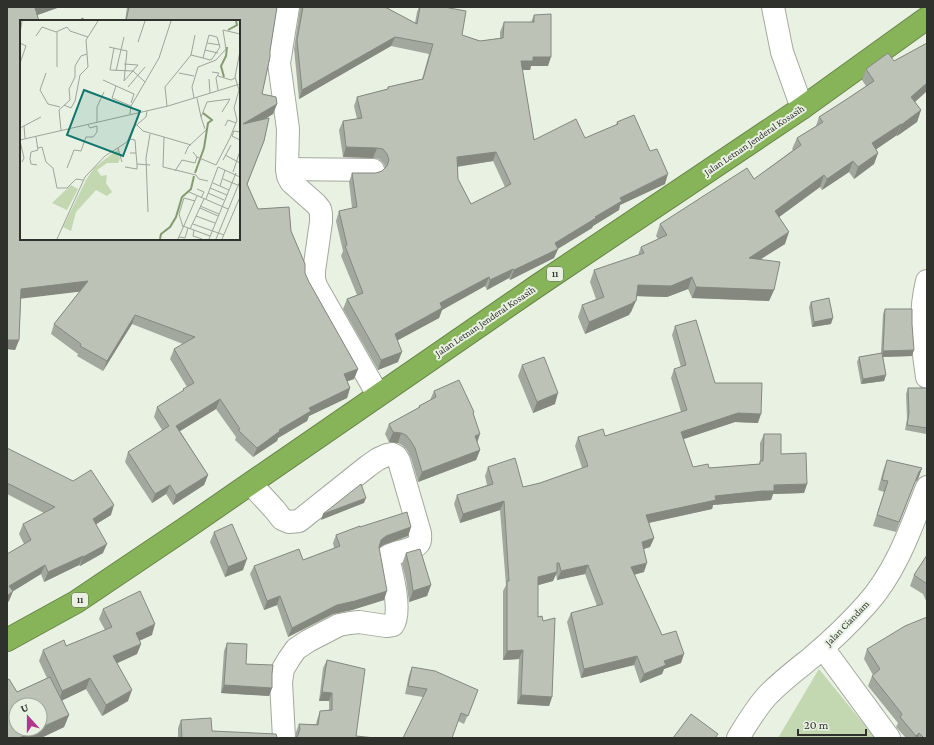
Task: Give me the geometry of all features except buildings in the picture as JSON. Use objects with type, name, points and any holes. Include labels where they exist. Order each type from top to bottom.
[{"type":"highway","name":"Jalan Letnan Jenderal Kosasih","points":[[7,640],[76,602],[149,553],[378,395],[802,108],[927,18]]},
{"type":"street","points":[[288,7],[279,63],[288,129],[288,176],[291,182],[320,209],[321,222],[314,271],[316,286],[378,395]]},
{"type":"street","points":[[773,7],[782,52],[802,108]]},
{"type":"street","points":[[287,169],[373,170]]},
{"type":"street","points":[[927,281],[924,294],[921,333],[927,378]]},
{"type":"street","points":[[251,484],[282,519],[289,522],[299,521],[368,466],[386,455],[392,454],[400,461],[420,533],[420,543],[416,546],[388,556],[397,612],[393,625],[386,626],[359,622],[339,625],[296,649],[289,659],[283,669],[281,682],[284,738]]},
{"type":"street","name":"Jalan Ciandam","points":[[738,738],[755,710],[768,695],[823,648],[867,604],[888,575],[900,554],[927,487]]},
{"type":"street","points":[[823,648],[889,738]]},
{"type":"green space","points":[[819,669],[875,738],[778,738]]}]
